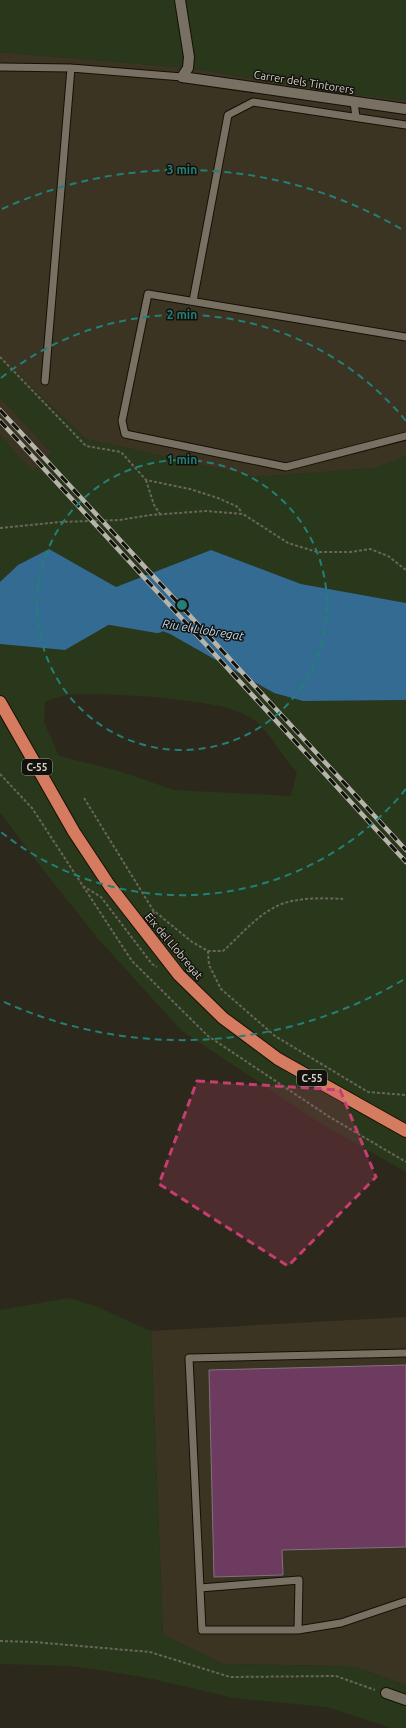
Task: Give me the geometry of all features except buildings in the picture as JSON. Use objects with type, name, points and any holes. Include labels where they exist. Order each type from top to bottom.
[{"type":"highway","name":"Eix del Llobregat","points":[[0,702],[74,832],[109,885],[178,975],[223,1018],[278,1059],[406,1131]]},
{"type":"street","points":[[180,0],[189,57],[188,68],[182,77]]},
{"type":"street","name":"Carrer dels Tintorers","points":[[182,77],[406,109]]},
{"type":"street","points":[[386,1694],[406,1700]]},
{"type":"lane","points":[[0,67],[71,68],[182,77]]},
{"type":"lane","points":[[45,381],[71,68]]},
{"type":"lane","points":[[193,301],[228,115],[253,102],[406,125]]},
{"type":"lane","points":[[354,102],[356,117]]},
{"type":"lane","points":[[406,337],[148,294],[122,421],[125,434],[286,467],[406,436]]},
{"type":"lane","points":[[406,1353],[189,1358],[202,1630],[298,1630],[341,1623],[406,1601]]},
{"type":"lane","points":[[200,1588],[299,1580],[298,1630]]},
{"type":"path","points":[[0,357],[86,446],[121,452],[146,480],[154,505],[161,514]]},
{"type":"path","points":[[146,480],[190,489],[218,498],[238,507],[243,514],[288,543],[317,552],[350,552],[370,549],[388,556],[406,570]]},
{"type":"path","points":[[0,528],[59,522],[119,520],[161,514],[206,511],[243,514]]},
{"type":"path","points":[[84,798],[153,910],[192,942],[208,951],[223,951],[256,920],[278,906],[320,897],[344,899]]},
{"type":"path","points":[[208,951],[209,965],[221,989],[275,1036],[368,1092],[406,1095]]},
{"type":"path","points":[[0,1641],[34,1642],[150,1652],[230,1677],[336,1676],[386,1694]]},
{"type":"highlighted area","points":[[197,1081],[340,1090],[376,1177],[288,1266],[159,1184]]},
{"type":"shaded area","points":[[0,52],[188,68],[341,93],[406,100],[406,456],[376,468],[256,477],[86,439],[0,357]]},
{"type":"shaded area","points":[[0,397],[52,453],[32,472],[0,435]]},
{"type":"shaded area","points":[[406,1317],[406,1685],[357,1668],[340,1666],[223,1664],[163,1635],[151,1331]]},
{"type":"green space","points":[[0,0],[406,0],[406,100],[341,93],[188,68],[0,52]]},
{"type":"green space","points":[[0,357],[86,439],[256,477],[376,468],[406,456],[406,603],[301,584],[211,550],[116,587],[49,549],[18,565],[0,582],[0,435],[32,471],[52,453],[0,397]]},
{"type":"green space","points":[[124,616],[170,634],[274,693],[303,701],[406,700],[406,1172],[323,1125],[182,1031],[100,941],[40,866],[0,812],[0,644],[65,650]],"holes":[[[74,694],[120,695],[181,700],[211,704],[248,716],[266,732],[297,772],[291,796],[174,790],[119,771],[59,756],[44,722],[45,702],[58,697]]]},
{"type":"green space","points":[[69,1298],[95,1306],[151,1331],[163,1635],[223,1664],[340,1666],[357,1668],[406,1685],[406,1728],[391,1728],[327,1707],[234,1698],[148,1678],[119,1673],[70,1666],[0,1664],[0,1310]]},
{"type":"water","points":[[49,549],[116,587],[211,550],[301,584],[406,603],[406,700],[303,701],[274,693],[170,634],[124,616],[65,650],[0,644],[0,582],[18,565]]},
{"type":"waterway","name":"Riu el Llobregat","points":[[93,611],[157,622]]},
{"type":"railway","points":[[0,410],[406,850]]},
{"type":"railway","points":[[0,421],[406,862]]}]
